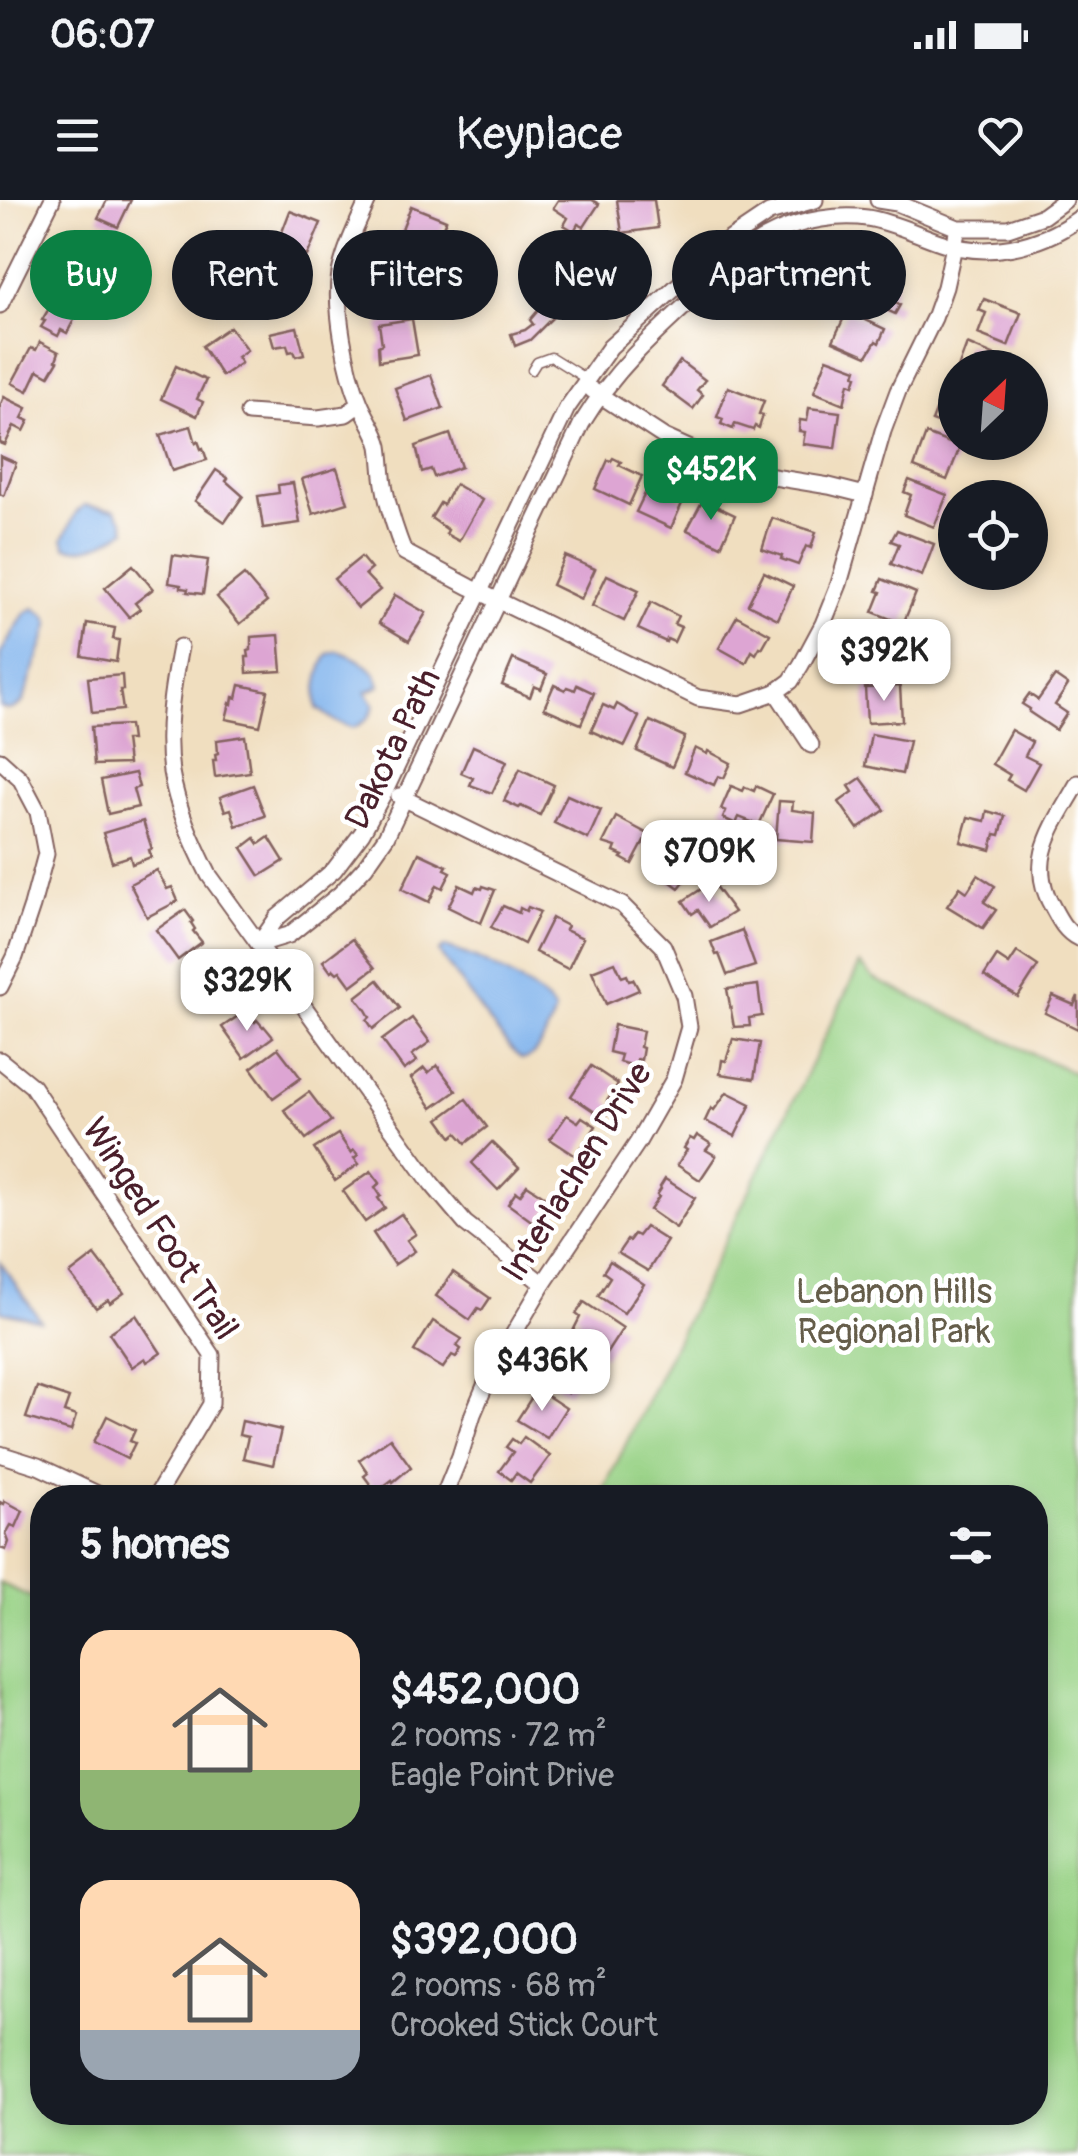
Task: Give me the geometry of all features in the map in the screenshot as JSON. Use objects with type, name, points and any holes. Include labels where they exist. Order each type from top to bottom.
[{"type":"street","points":[[0,305],[50,204],[32,200]]},
{"type":"street","points":[[368,200],[340,273],[340,306],[345,346],[360,404],[380,444],[391,519],[404,552],[698,698],[741,704],[776,692],[791,680],[823,624],[839,584],[883,431],[945,287],[958,228]]},
{"type":"street","points":[[807,200],[814,220]]},
{"type":"street","name":"Dakota Path","points":[[259,944],[278,918],[334,870],[362,834],[567,408],[610,347],[726,242],[769,213],[815,200]]},
{"type":"street","points":[[878,200],[897,202],[958,228],[1008,228],[1043,216],[1064,200]]},
{"type":"street","name":"Dakota Path","points":[[259,944],[289,935],[340,894],[386,837],[599,395],[641,346],[736,258],[776,232],[814,220],[866,218],[896,224],[954,247],[987,250],[1014,248],[1078,219]]},
{"type":"street","points":[[586,382],[599,395],[664,437],[742,472],[864,494]]},
{"type":"street","points":[[248,413],[318,418],[346,414],[360,404]]},
{"type":"street","points":[[180,648],[170,724],[172,773],[193,842],[209,876],[432,1184],[465,1223],[543,1284]]},
{"type":"street","points":[[776,692],[811,745]]},
{"type":"street","points":[[0,760],[20,778],[38,812],[46,854],[26,923],[0,987]]},
{"type":"street","points":[[1078,783],[1045,842],[1040,867],[1043,891],[1067,933],[1078,938]]},
{"type":"street","name":"Interlachen Drive","points":[[386,789],[622,905],[663,946],[684,996],[689,1027],[674,1080],[490,1374],[448,1485]]},
{"type":"street","name":"Winged Foot Trail","points":[[0,1060],[32,1086],[212,1355],[210,1404],[163,1485]]},
{"type":"street","points":[[0,1454],[78,1485]]},
{"type":"lane","points":[[532,370],[537,362],[551,357],[586,382]]},
{"type":"green space","name":"Lebanon Hills Regional Park","points":[[860,964],[874,979],[1078,1075],[1078,2156],[0,2156],[0,1583],[30,1597],[30,2125],[1048,2125],[1048,1485],[606,1485]]},
{"type":"water","points":[[84,505],[115,510],[126,530],[90,547],[66,547],[63,539]]},
{"type":"water","points":[[34,608],[50,623],[23,702],[4,709],[0,707],[0,654],[25,613]]},
{"type":"water","points":[[338,651],[370,668],[380,686],[366,692],[373,709],[367,719],[353,728],[336,722],[317,708],[322,666],[328,654]]},
{"type":"water","points":[[445,947],[504,972],[534,991],[555,1011],[543,1041],[532,1055],[521,1058],[506,1042],[439,952]]},
{"type":"water","points":[[0,1262],[41,1321],[0,1311]]},
{"type":"building","points":[[107,200],[131,200],[118,227],[98,218]]},
{"type":"building","points":[[558,200],[592,200],[599,204],[584,227],[578,224],[575,230],[564,225],[568,218],[553,208]]},
{"type":"building","points":[[617,200],[654,200],[658,228],[622,230]]},
{"type":"building","points":[[411,206],[446,220],[442,230],[402,230]]},
{"type":"building","points":[[290,211],[321,223],[313,242],[313,230],[283,230]]},
{"type":"building","points":[[984,299],[1021,313],[1008,346],[978,334],[986,313],[979,310]]},
{"type":"building","points":[[42,320],[74,320],[67,333],[61,330],[58,336],[41,327],[45,321]]},
{"type":"building","points":[[412,320],[418,355],[379,361],[379,324]]},
{"type":"building","points":[[530,320],[550,320],[530,340],[515,346],[511,334],[533,324]]},
{"type":"building","points":[[843,320],[866,320],[885,329],[867,356],[833,341]]},
{"type":"building","points":[[230,327],[247,350],[237,357],[241,363],[222,376],[202,346]]},
{"type":"building","points":[[297,327],[304,354],[296,356],[287,345],[274,347],[270,333]]},
{"type":"building","points":[[40,342],[59,352],[58,361],[49,376],[38,370],[28,391],[12,383],[31,348],[36,350]]},
{"type":"building","points":[[827,358],[857,369],[844,404],[814,392]]},
{"type":"building","points":[[680,361],[705,380],[697,390],[703,395],[693,409],[662,386]]},
{"type":"building","points":[[176,366],[206,380],[197,399],[203,402],[197,416],[161,399]]},
{"type":"building","points":[[431,375],[443,408],[407,421],[395,388]]},
{"type":"building","points":[[728,387],[764,401],[759,428],[735,424],[733,429],[721,424],[723,419],[717,417]]},
{"type":"building","points":[[4,397],[27,408],[22,418],[29,421],[24,431],[14,426],[5,445],[0,443],[0,406]]},
{"type":"building","points":[[809,408],[840,412],[835,448],[803,444],[805,432],[799,431],[800,420],[807,421]]},
{"type":"building","points":[[191,426],[207,460],[172,471],[160,435]]},
{"type":"building","points":[[450,434],[461,467],[434,477],[431,469],[422,472],[416,446]]},
{"type":"building","points":[[926,434],[938,439],[938,460],[955,460],[947,480],[914,467]]},
{"type":"building","points":[[0,456],[16,463],[4,496],[0,494]]},
{"type":"building","points":[[613,458],[642,476],[629,505],[595,489],[608,460]]},
{"type":"building","points":[[337,468],[348,503],[313,514],[302,479]]},
{"type":"building","points":[[216,470],[243,496],[225,522],[195,501]]},
{"type":"building","points":[[909,480],[938,491],[934,527],[904,515],[911,495],[904,492]]},
{"type":"building","points":[[654,481],[684,499],[671,528],[636,512]]},
{"type":"building","points":[[293,483],[300,523],[263,528],[258,496],[279,493],[278,485]]},
{"type":"building","points":[[455,484],[482,500],[459,541],[431,518]]},
{"type":"building","points":[[703,500],[735,515],[721,546],[687,530]]},
{"type":"building","points":[[772,518],[816,532],[811,548],[806,546],[798,565],[762,549]]},
{"type":"building","points":[[897,530],[934,544],[922,576],[891,564],[899,544],[891,541]]},
{"type":"building","points":[[173,555],[208,560],[203,594],[187,592],[181,585],[169,583]]},
{"type":"building","points":[[565,556],[595,569],[581,599],[552,585]]},
{"type":"building","points":[[361,557],[371,569],[365,574],[380,590],[358,608],[334,579]]},
{"type":"building","points":[[133,565],[153,589],[135,603],[140,609],[129,617],[105,588]]},
{"type":"building","points":[[764,572],[793,586],[778,619],[748,604]]},
{"type":"building","points":[[244,575],[267,602],[240,624],[217,597]]},
{"type":"building","points":[[607,575],[639,590],[624,621],[592,606]]},
{"type":"building","points":[[882,579],[916,593],[903,624],[873,612]]},
{"type":"building","points":[[395,595],[426,613],[409,641],[379,623]]},
{"type":"building","points":[[651,602],[678,616],[674,624],[681,627],[674,642],[638,629]]},
{"type":"building","points":[[737,616],[770,634],[756,654],[752,651],[746,663],[719,648]]},
{"type":"building","points":[[87,623],[115,628],[113,639],[119,640],[116,662],[82,656]]},
{"type":"building","points":[[866,626],[901,640],[888,672],[870,664],[866,672],[852,667],[861,646],[853,643],[858,631],[863,633]]},
{"type":"building","points":[[279,635],[282,671],[247,673],[251,637]]},
{"type":"building","points":[[513,659],[547,674],[541,689],[534,686],[530,697],[502,685]]},
{"type":"building","points":[[122,675],[123,710],[92,713],[88,678]]},
{"type":"building","points":[[1055,676],[1068,685],[1055,705],[1067,713],[1056,730],[1022,704],[1029,694],[1038,700]]},
{"type":"building","points":[[240,685],[268,691],[260,726],[226,719]]},
{"type":"building","points":[[554,685],[575,690],[577,685],[594,693],[581,724],[544,708]]},
{"type":"building","points":[[900,686],[902,721],[867,723],[865,688]]},
{"type":"building","points":[[617,704],[639,717],[625,746],[591,731],[603,705],[614,710]]},
{"type":"building","points":[[650,721],[685,737],[672,767],[637,751]]},
{"type":"building","points":[[129,725],[131,740],[125,740],[128,764],[94,765],[91,727]]},
{"type":"building","points":[[1011,730],[1032,742],[1025,756],[1039,763],[1024,790],[992,764]]},
{"type":"building","points":[[871,734],[909,741],[902,774],[865,766]]},
{"type":"building","points":[[245,736],[250,772],[215,777],[217,740]]},
{"type":"building","points":[[473,746],[507,761],[492,793],[470,785],[473,778],[461,773]]},
{"type":"building","points":[[695,748],[731,763],[724,778],[718,776],[714,785],[685,772]]},
{"type":"building","points":[[520,769],[554,785],[540,815],[504,801]]},
{"type":"building","points":[[135,773],[139,787],[133,789],[138,807],[108,814],[101,780]]},
{"type":"building","points":[[861,778],[885,810],[858,829],[839,802],[853,792],[849,786]]},
{"type":"building","points":[[253,785],[265,816],[236,826],[231,809],[225,811],[220,797]]},
{"type":"building","points":[[731,786],[754,791],[756,786],[773,794],[759,825],[739,817],[736,824],[723,818],[726,811],[721,809]]},
{"type":"building","points":[[567,795],[601,810],[588,839],[554,823]]},
{"type":"building","points":[[779,801],[793,802],[792,810],[815,813],[813,842],[776,839]]},
{"type":"building","points":[[987,811],[1005,816],[991,850],[961,842],[968,817],[985,821]]},
{"type":"building","points":[[616,817],[648,834],[632,864],[614,852],[616,847],[603,843]]},
{"type":"building","points":[[143,821],[151,857],[132,864],[130,856],[112,862],[103,833]]},
{"type":"building","points":[[269,837],[284,861],[260,876],[242,848],[255,838],[259,844]]},
{"type":"building","points":[[668,844],[697,865],[679,888],[659,873],[656,877],[652,873],[651,868]]},
{"type":"building","points":[[419,853],[447,866],[445,869],[451,872],[443,888],[437,885],[429,902],[402,889]]},
{"type":"building","points":[[157,870],[178,901],[147,917],[130,884]]},
{"type":"building","points":[[978,875],[995,886],[984,902],[996,910],[983,928],[947,906],[960,887],[967,892]]},
{"type":"building","points":[[712,882],[734,912],[710,927],[698,910],[692,914],[683,901]]},
{"type":"building","points":[[459,885],[474,892],[476,887],[483,886],[495,890],[481,923],[448,907]]},
{"type":"building","points":[[503,906],[519,913],[520,908],[526,911],[528,907],[540,912],[524,944],[491,927]]},
{"type":"building","points":[[185,910],[202,942],[178,960],[156,930]]},
{"type":"building","points":[[552,918],[567,926],[565,930],[583,938],[568,969],[535,952]]},
{"type":"building","points":[[742,930],[755,966],[727,975],[711,942]]},
{"type":"building","points":[[352,939],[375,968],[351,986],[340,971],[331,972],[323,961]]},
{"type":"building","points":[[1017,952],[1038,966],[1018,997],[984,976],[997,956],[1009,964]]},
{"type":"building","points":[[212,961],[235,991],[211,1009],[188,978]]},
{"type":"building","points":[[615,962],[622,977],[633,979],[639,990],[606,1004],[592,971]]},
{"type":"building","points":[[378,980],[400,1008],[373,1029],[356,997]]},
{"type":"building","points":[[758,985],[762,1016],[749,1018],[750,1026],[734,1027],[727,989]]},
{"type":"building","points":[[1053,996],[1074,1005],[1078,996],[1078,1029],[1045,1013]]},
{"type":"building","points":[[247,1010],[273,1037],[244,1058],[222,1027]]},
{"type":"building","points":[[412,1018],[430,1042],[412,1055],[417,1061],[404,1070],[382,1040]]},
{"type":"building","points":[[614,1025],[643,1031],[641,1060],[637,1059],[636,1066],[619,1062],[621,1055],[609,1052]]},
{"type":"building","points":[[733,1039],[760,1043],[754,1079],[720,1074]]},
{"type":"building","points":[[278,1048],[301,1078],[273,1098],[251,1068]]},
{"type":"building","points":[[437,1065],[456,1091],[432,1108],[411,1078],[424,1068],[428,1073]]},
{"type":"building","points":[[591,1066],[618,1084],[607,1101],[613,1105],[604,1118],[571,1096]]},
{"type":"building","points":[[309,1092],[331,1121],[306,1139],[284,1110]]},
{"type":"building","points":[[727,1092],[751,1104],[735,1136],[705,1121],[711,1108],[714,1110]]},
{"type":"building","points":[[466,1099],[487,1127],[466,1143],[457,1133],[452,1137],[439,1119]]},
{"type":"building","points":[[567,1115],[578,1122],[582,1117],[596,1126],[576,1156],[550,1139]]},
{"type":"building","points":[[338,1134],[351,1153],[354,1150],[358,1155],[354,1158],[359,1164],[335,1181],[314,1149]]},
{"type":"building","points":[[697,1135],[711,1144],[706,1150],[716,1156],[700,1180],[677,1165],[690,1138],[694,1140]]},
{"type":"building","points":[[492,1142],[519,1168],[498,1190],[472,1163]]},
{"type":"building","points":[[371,1171],[380,1183],[375,1187],[385,1208],[365,1222],[343,1191]]},
{"type":"building","points":[[665,1179],[695,1198],[676,1228],[650,1210]]},
{"type":"building","points":[[527,1185],[553,1202],[537,1225],[508,1204]]},
{"type":"building","points":[[401,1214],[416,1234],[407,1240],[415,1251],[394,1265],[373,1233]]},
{"type":"building","points":[[645,1227],[667,1241],[648,1271],[618,1253],[627,1240],[634,1234],[638,1236]]},
{"type":"building","points":[[95,1255],[124,1293],[96,1308],[70,1274]]},
{"type":"building","points":[[610,1261],[644,1284],[624,1313],[598,1296],[610,1277],[603,1272]]},
{"type":"building","points":[[453,1272],[490,1298],[470,1320],[436,1296]]},
{"type":"building","points":[[584,1302],[623,1328],[604,1357],[571,1335],[580,1317],[576,1314]]},
{"type":"building","points":[[136,1315],[161,1353],[132,1367],[109,1333]]},
{"type":"building","points":[[433,1321],[462,1339],[456,1357],[452,1355],[443,1368],[414,1351]]},
{"type":"building","points":[[562,1347],[587,1364],[568,1393],[539,1374]]},
{"type":"building","points":[[37,1387],[69,1398],[64,1412],[76,1416],[71,1431],[26,1418]]},
{"type":"building","points":[[537,1389],[566,1408],[547,1438],[517,1420]]},
{"type":"building","points":[[107,1416],[135,1430],[130,1441],[135,1443],[127,1459],[94,1442]]},
{"type":"building","points":[[242,1421],[281,1430],[273,1465],[243,1458],[248,1437],[239,1435]]},
{"type":"building","points":[[524,1437],[550,1456],[530,1483],[516,1473],[511,1480],[499,1471],[513,1452],[506,1447],[512,1439],[519,1444]]},
{"type":"building","points":[[390,1438],[411,1467],[393,1482],[371,1485],[359,1460]]},
{"type":"building","points":[[0,1502],[23,1511],[16,1527],[11,1525],[6,1534],[6,1550],[0,1548]]}]
